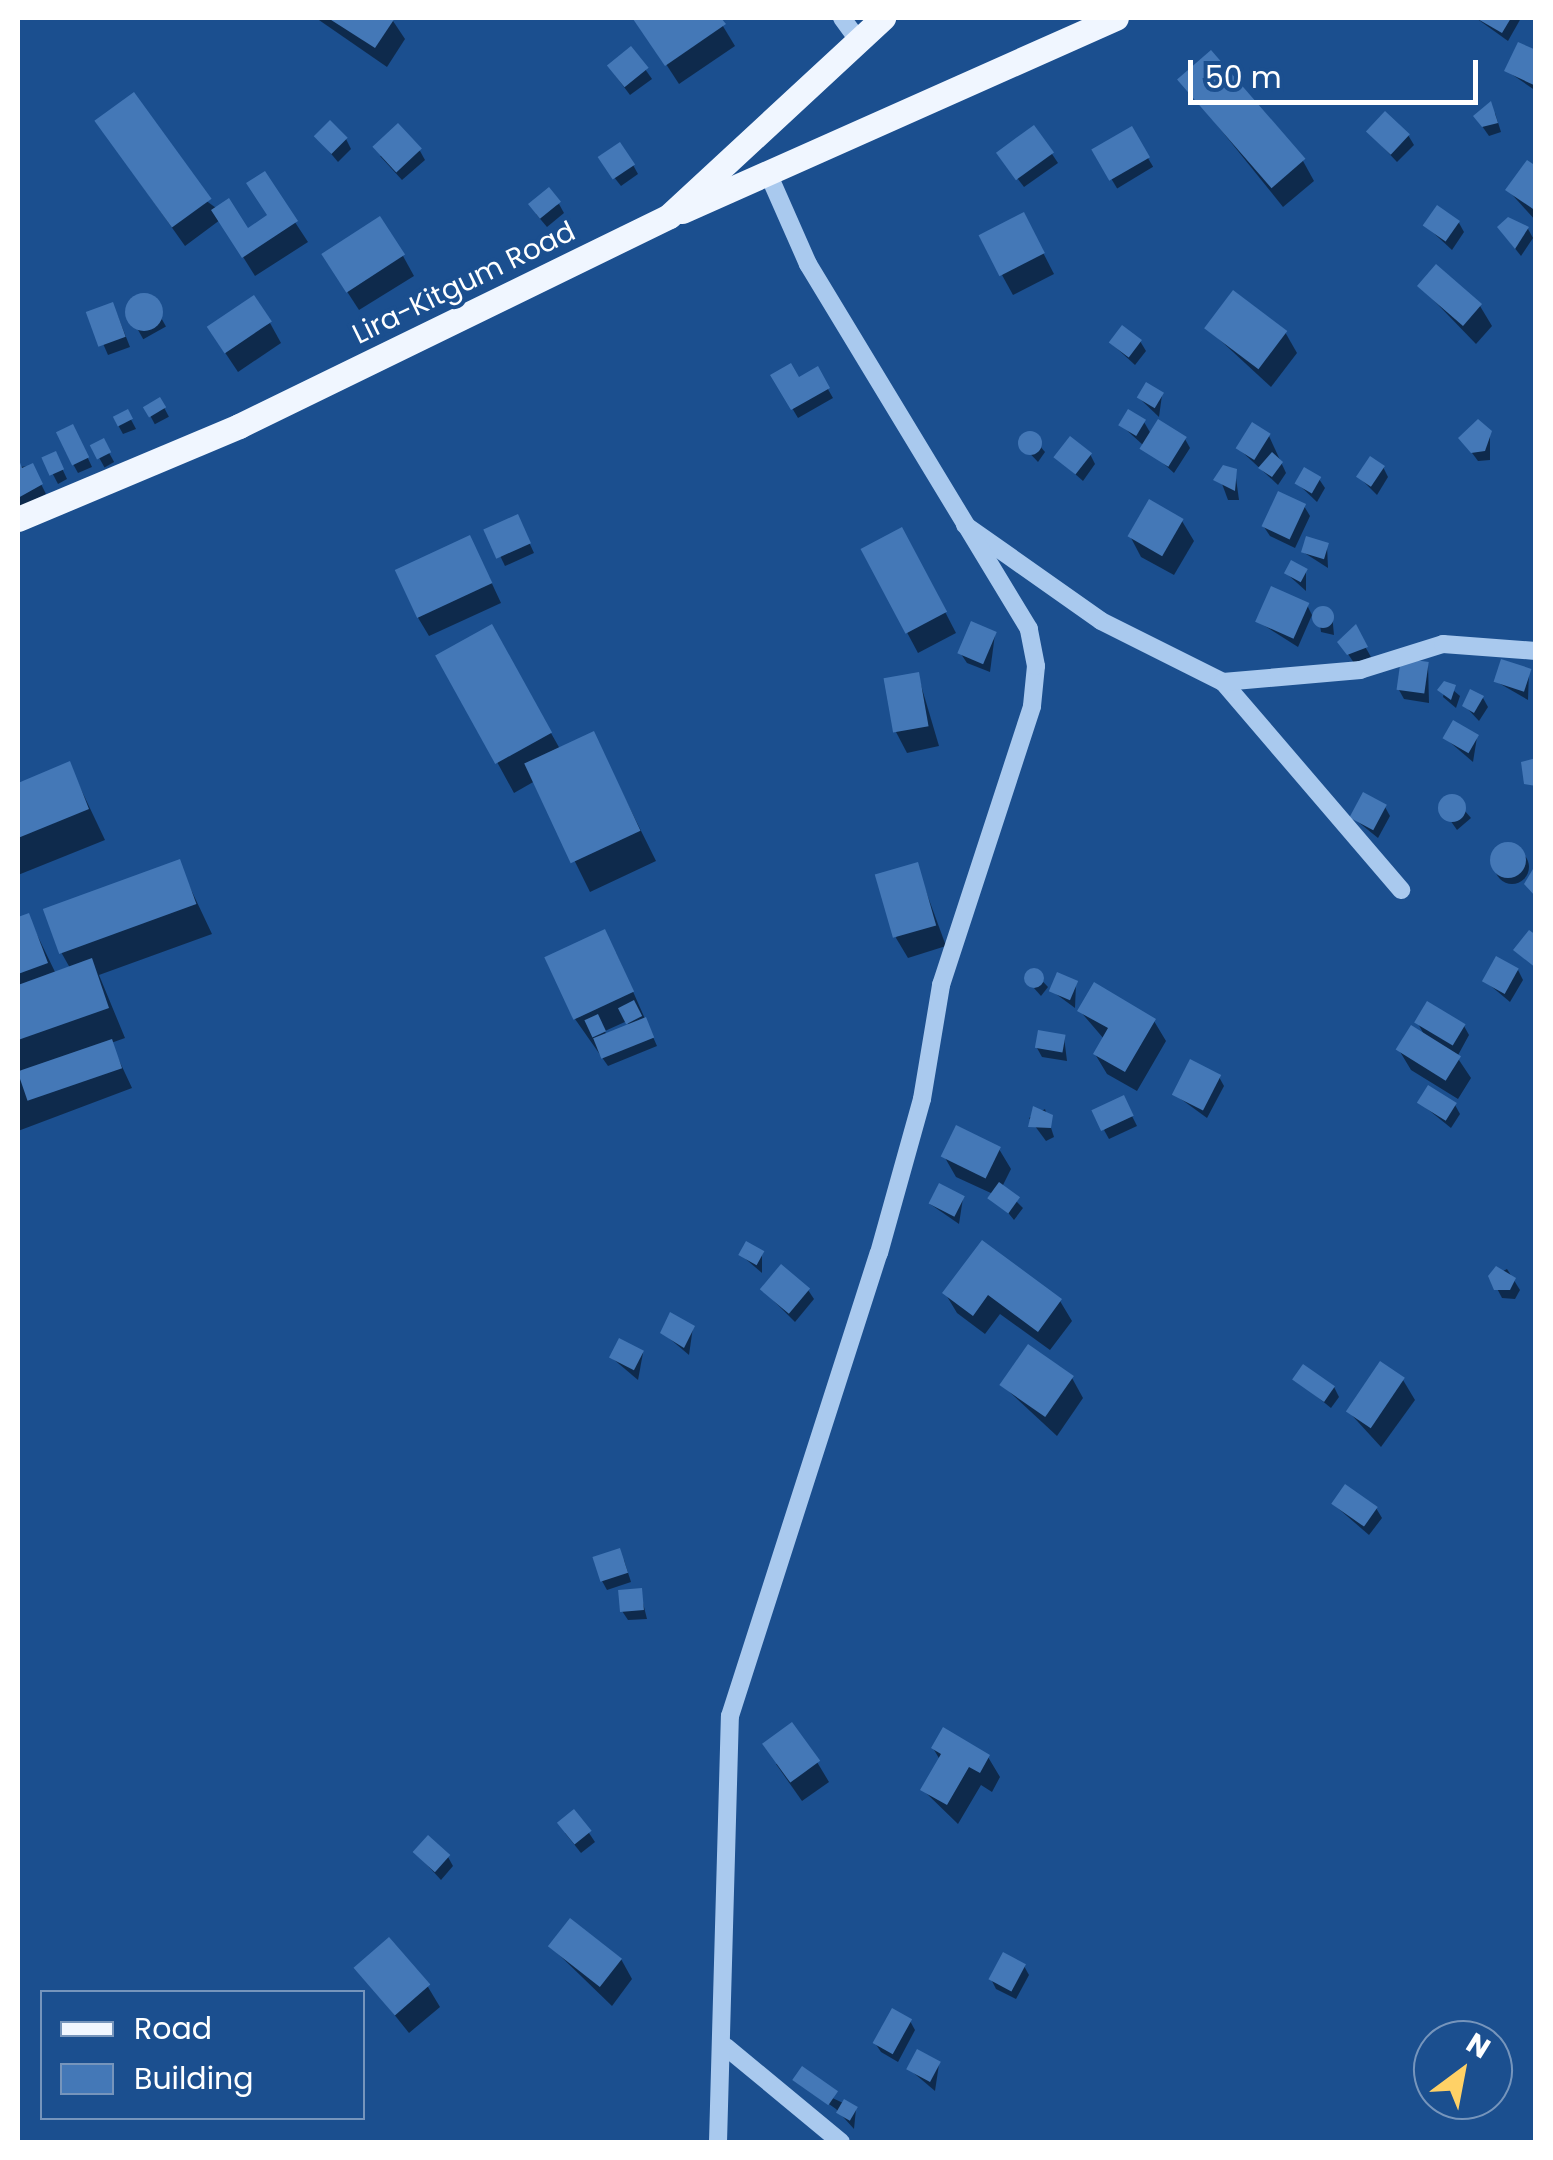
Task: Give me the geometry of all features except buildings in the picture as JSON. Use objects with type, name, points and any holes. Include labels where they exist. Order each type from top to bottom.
[{"type":"main road","name":"Lira-Kitgum Road","points":[[20,510],[239,426],[669,216],[884,18]]},
{"type":"main road","points":[[669,216],[770,178],[1116,18]]},
{"type":"street","points":[[842,18],[860,44]]},
{"type":"street","points":[[718,2142],[726,2047],[718,1977],[730,1716],[879,1252],[922,1099],[940,985],[1032,706],[1030,629],[960,522],[808,264],[770,178]]},
{"type":"street","points":[[960,522],[1101,621],[1223,682],[1401,890]]},
{"type":"street","points":[[1223,682],[1360,670],[1442,644],[1536,651]]},
{"type":"street","points":[[726,2047],[841,2142]]}]
